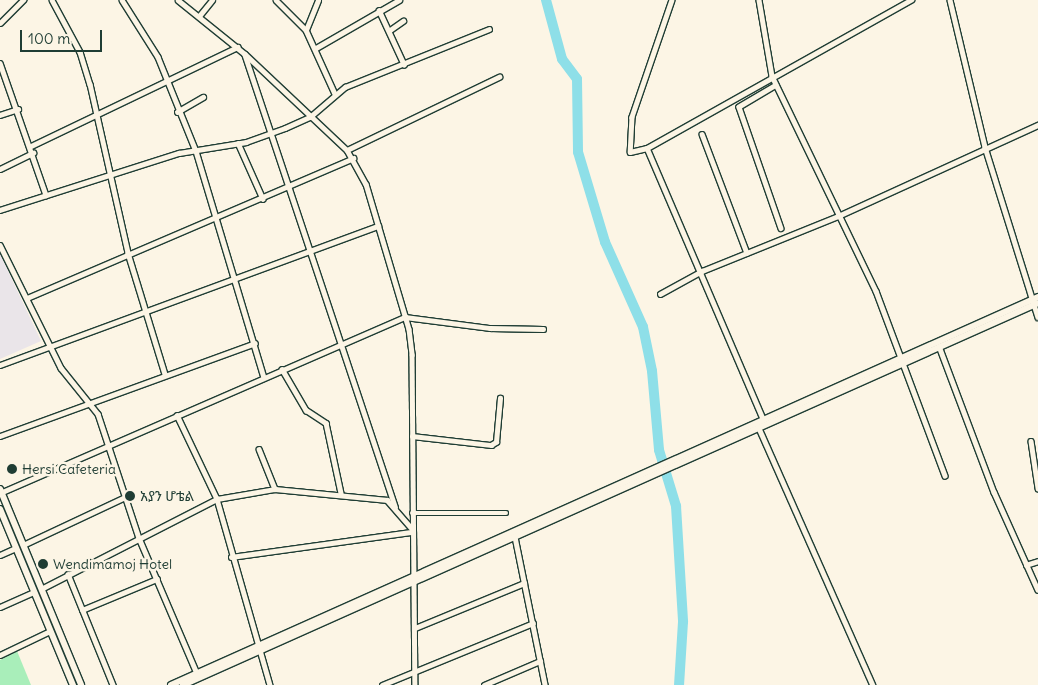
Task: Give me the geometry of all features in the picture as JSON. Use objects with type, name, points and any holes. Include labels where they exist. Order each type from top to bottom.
[{"type":"main road","points":[[184,685],[261,647],[630,482],[683,462],[757,425],[900,360],[939,346],[1035,301]]},
{"type":"main road","points":[[417,578],[515,537],[680,456],[757,425],[763,419],[1035,301]]},
{"type":"main road","points":[[0,492],[81,685]]},
{"type":"main road","points":[[0,509],[73,685]]},
{"type":"main road","points":[[172,685],[196,679]]},
{"type":"street","points":[[0,23],[23,0]]},
{"type":"street","points":[[52,0],[80,52],[128,253],[165,374]]},
{"type":"street","points":[[122,0],[158,57],[177,112],[196,151],[215,220],[235,278],[264,377]]},
{"type":"street","points":[[178,0],[200,15],[245,54],[347,150],[354,158],[378,226],[405,317],[412,355],[412,531],[417,578],[415,685]]},
{"type":"street","points":[[200,15],[212,0]]},
{"type":"street","points":[[276,0],[306,30],[316,48],[334,94]]},
{"type":"street","points":[[306,30],[318,0]]},
{"type":"street","points":[[316,48],[399,0]]},
{"type":"street","points":[[672,0],[632,117],[630,152],[647,148],[772,76],[911,0]]},
{"type":"street","points":[[759,0],[772,76],[817,162],[838,216],[876,292],[945,476]]},
{"type":"street","points":[[950,0],[985,148],[1035,301],[1038,317]]},
{"type":"street","points":[[379,10],[390,30],[404,64]]},
{"type":"street","points":[[390,30],[403,21]]},
{"type":"street","points":[[0,210],[110,175],[196,151],[238,143],[272,132],[310,117],[334,94],[488,29]]},
{"type":"street","points":[[31,146],[238,48]]},
{"type":"street","points":[[245,54],[272,132],[287,188],[342,342],[395,506],[412,531]]},
{"type":"street","points":[[0,63],[31,146],[46,195]]},
{"type":"street","points":[[347,150],[499,77]]},
{"type":"street","points":[[776,85],[739,107],[781,228]]},
{"type":"street","points":[[177,112],[203,97]]},
{"type":"street","points":[[0,115],[18,109]]},
{"type":"street","points":[[660,294],[702,271],[838,216],[1038,125]]},
{"type":"street","points":[[702,134],[747,253]]},
{"type":"street","points":[[238,143],[263,199]]},
{"type":"street","points":[[647,148],[702,271],[763,419]]},
{"type":"street","points":[[0,169],[33,154]]},
{"type":"street","points":[[27,298],[128,253],[215,220],[354,158]]},
{"type":"street","points":[[0,365],[235,278],[310,253],[378,226]]},
{"type":"street","points":[[0,245],[50,348],[67,378],[91,401],[108,444],[139,538],[196,679]]},
{"type":"street","points":[[0,492],[342,342],[405,317],[490,328],[543,329]]},
{"type":"street","points":[[0,436],[165,374],[255,343]]},
{"type":"street","points":[[939,346],[1026,565],[1038,590]]},
{"type":"street","points":[[282,369],[306,410],[326,423],[341,493]]},
{"type":"street","points":[[412,436],[491,445],[496,442],[500,398]]},
{"type":"street","points":[[177,415],[217,499],[232,557],[261,647],[270,685]]},
{"type":"street","points":[[757,425],[873,685]]},
{"type":"street","points":[[1031,441],[1038,488]]},
{"type":"street","points":[[259,449],[275,489]]},
{"type":"street","points":[[41,588],[217,499],[275,489],[341,493],[387,500],[395,506]]},
{"type":"street","points":[[23,545],[125,497]]},
{"type":"street","points":[[412,513],[506,513]]},
{"type":"street","points":[[232,557],[412,531]]},
{"type":"street","points":[[515,537],[545,685]]},
{"type":"street","points":[[0,555],[16,548]]},
{"type":"street","points":[[1026,565],[1038,561]]},
{"type":"street","points":[[68,574],[114,685]]},
{"type":"street","points":[[82,610],[157,579]]},
{"type":"street","points":[[415,628],[524,583]]},
{"type":"street","points":[[0,607],[34,592]]},
{"type":"street","points":[[382,685],[532,623]]},
{"type":"street","points":[[0,655],[50,631]]},
{"type":"street","points":[[484,685],[540,661]]},
{"type":"shaded area","points":[[0,254],[41,341],[0,359]]},
{"type":"green space","points":[[17,651],[31,685],[0,685],[0,660]]},
{"type":"waterway","points":[[546,0],[562,59],[577,79],[578,152],[605,242],[643,327],[652,371],[659,450],[676,506],[683,622],[679,685]]},
{"type":"place","name":"Hersi Cafeteria","points":[[12,469]]},
{"type":"place","name":"አያን ሆቴል","points":[[130,496]]},
{"type":"place","name":"Wendimamoj Hotel","points":[[43,564]]}]
